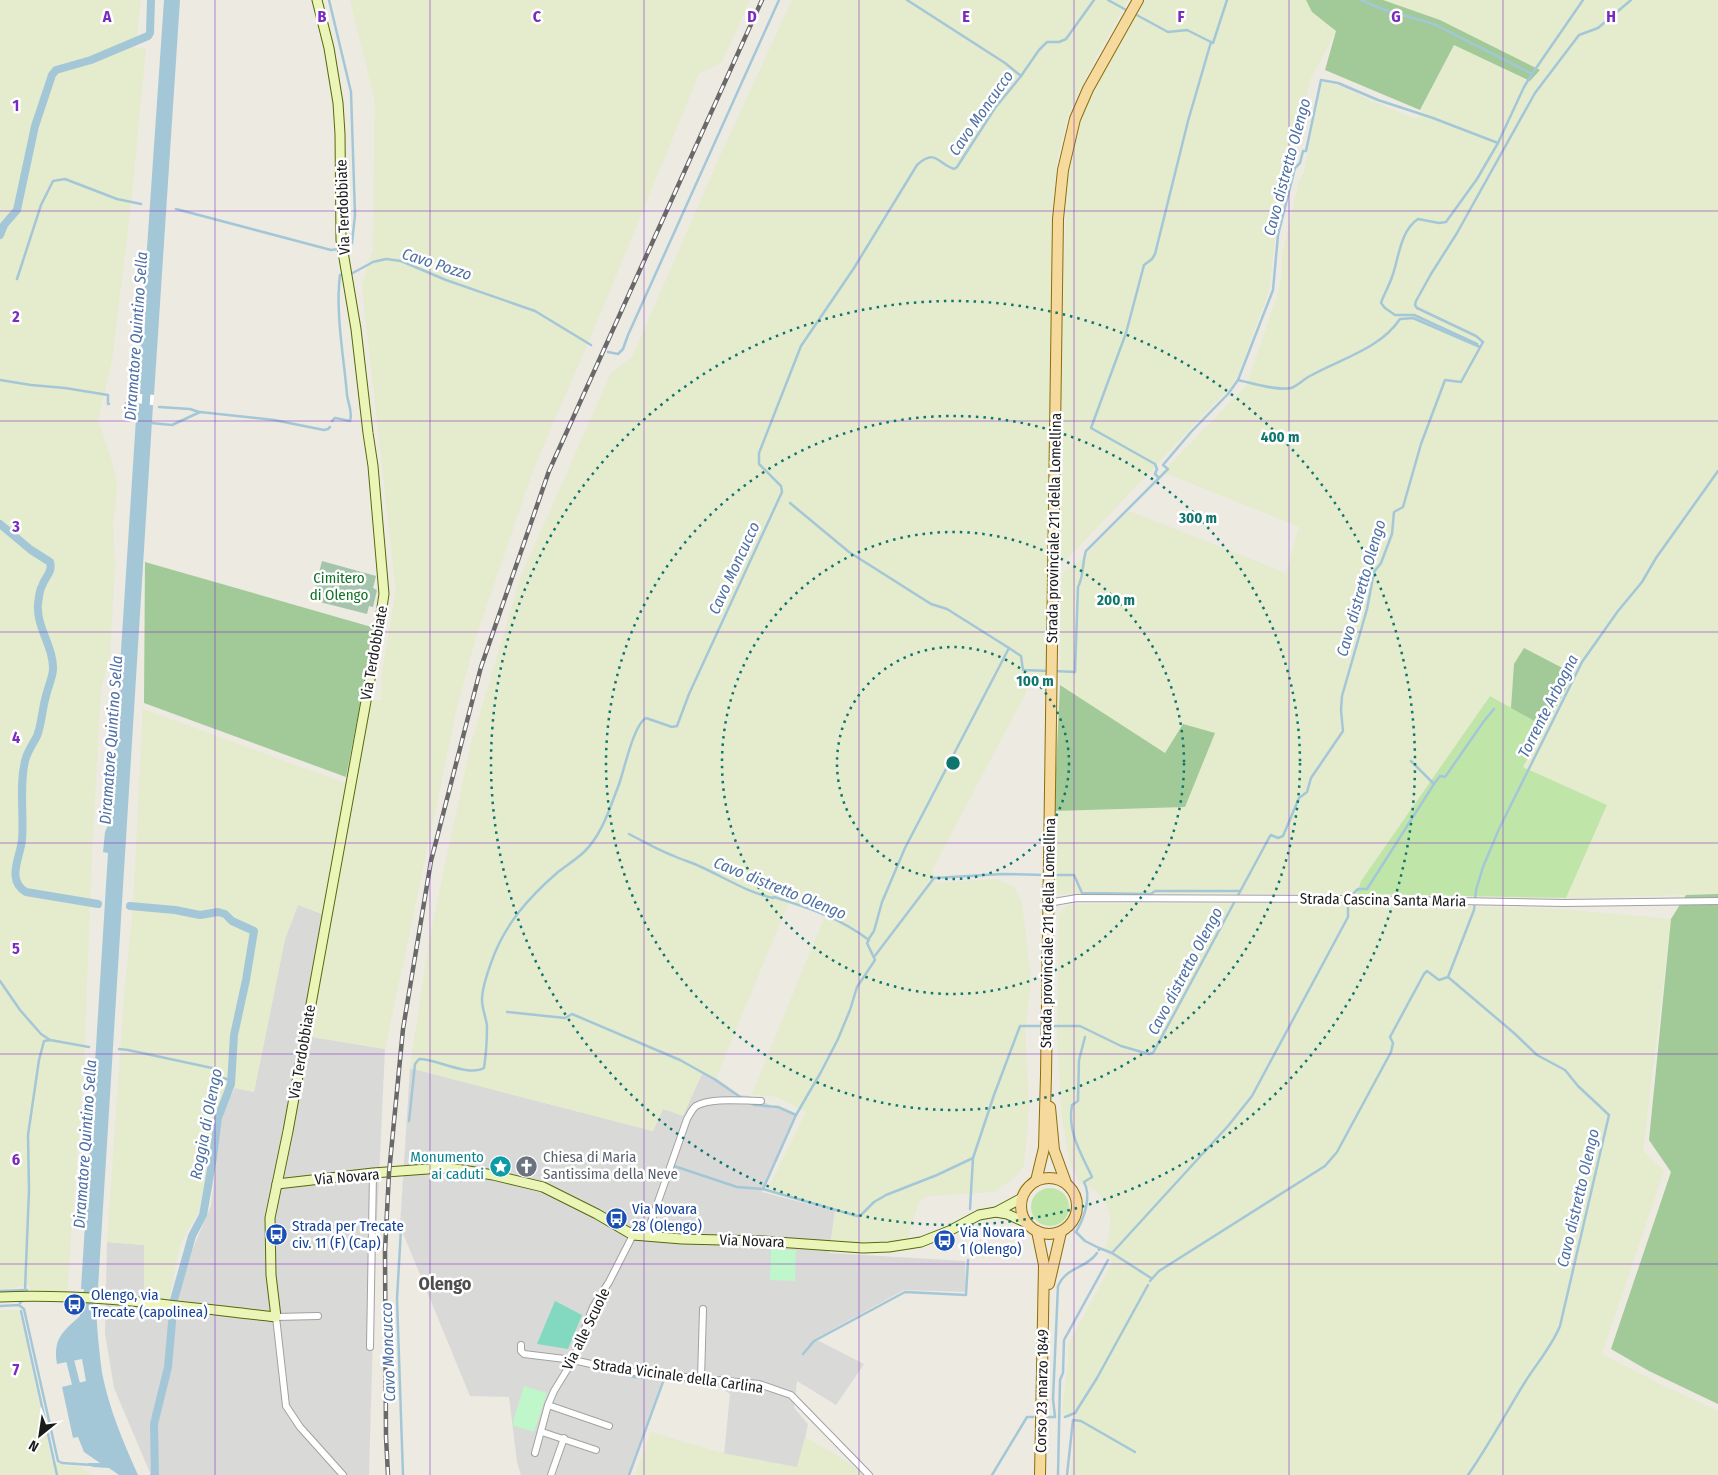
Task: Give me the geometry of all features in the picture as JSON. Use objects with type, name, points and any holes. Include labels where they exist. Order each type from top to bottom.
[{"type":"main road","name":"Via Terdobbiate","points":[[276,1317],[271,1275],[270,1218],[288,1131],[384,594],[373,466],[356,329],[343,249],[340,216],[338,102],[329,48],[317,0]]},
{"type":"main road","name":"Strada provinciale 211 della Lomellina","points":[[1046,1074],[1058,219],[1063,170],[1075,118],[1081,103],[1138,0]]},
{"type":"main road","points":[[1036,1181],[1044,1148],[1046,1074]]},
{"type":"main road","points":[[996,1212],[1007,1214],[1046,1234],[1061,1232],[1073,1222],[1078,1207],[1075,1194],[1066,1183],[1054,1150],[1046,1074]]},
{"type":"main road","name":"Via Novara","points":[[277,1184],[374,1173],[441,1168],[493,1175],[543,1187],[597,1214],[633,1235],[682,1240],[763,1241],[863,1248],[889,1247],[921,1242],[949,1231],[979,1215],[996,1212],[1022,1198]]},
{"type":"main road","points":[[1027,1223],[1022,1212],[1022,1198],[1027,1188],[1036,1181],[1052,1178],[1066,1183]]},
{"type":"main road","name":"Corso 23 marzo 1849","points":[[1037,1231],[1044,1265],[1040,1475]]},
{"type":"main road","name":"Corso 23 marzo 1849","points":[[1044,1307],[1052,1264],[1061,1232]]},
{"type":"main road","points":[[0,1297],[52,1296],[83,1298],[276,1317]]},
{"type":"street","name":"Strada Cascina Santa Maria","points":[[1048,903],[1076,898],[1348,899],[1564,903],[1718,901]]},
{"type":"street","points":[[646,1236],[687,1118],[695,1107],[704,1102],[761,1101]]},
{"type":"street","points":[[370,1347],[374,1173]]},
{"type":"street","name":"Via alle Scuole","points":[[535,1453],[548,1405],[554,1391],[573,1360],[593,1307],[609,1282],[633,1235]]},
{"type":"street","points":[[701,1379],[703,1309]]},
{"type":"street","points":[[318,1316],[276,1317],[286,1406],[300,1426],[343,1475]]},
{"type":"street","name":"Strada Vicinale della Carlina","points":[[520,1345],[521,1351],[524,1354],[573,1360],[622,1371],[759,1384],[791,1395],[869,1475]]},
{"type":"street","points":[[548,1405],[609,1426]]},
{"type":"street","points":[[542,1432],[596,1450]]},
{"type":"street","points":[[551,1475],[564,1438]]},
{"type":"shaded area","points":[[298,905],[330,917],[312,1037],[385,1049],[375,1262],[369,1475],[151,1475],[114,1388],[105,1333],[107,1242],[144,1245],[144,1295],[177,1300],[193,1248],[211,1206],[225,1106],[235,1088],[254,1092],[285,939]]},
{"type":"shaded area","points":[[410,1068],[653,1131],[663,1109],[683,1115],[703,1072],[716,1078],[740,1095],[749,1096],[796,1116],[762,1192],[835,1211],[829,1253],[965,1261],[966,1292],[904,1290],[815,1339],[864,1364],[836,1405],[797,1381],[794,1408],[808,1424],[799,1468],[724,1455],[730,1394],[711,1382],[663,1377],[628,1475],[521,1475],[517,1462],[509,1397],[470,1396],[400,1226]]},
{"type":"green space","points":[[0,0],[141,0],[135,48],[146,48],[130,213],[112,359],[98,420],[112,462],[117,486],[113,525],[115,565],[110,654],[101,688],[92,852],[84,1063],[67,1292],[31,1292],[29,1285],[0,1290]]},
{"type":"green space","points":[[350,0],[750,0],[722,62],[699,74],[592,334],[535,465],[476,637],[457,707],[385,1049],[312,1037],[330,917],[370,701],[381,700],[382,672],[396,591],[362,286],[373,248],[375,101]]},
{"type":"green space","points":[[792,0],[1128,0],[1095,59],[1068,116],[1057,160],[1052,214],[1047,678],[1031,683],[932,870],[937,883],[995,879],[1014,886],[1022,903],[1031,981],[1025,1028],[1029,1107],[1024,1165],[1015,1177],[994,1192],[929,1196],[919,1201],[907,1240],[862,1244],[831,1242],[836,1208],[768,1189],[806,1112],[777,1097],[752,1094],[826,913],[789,901],[716,1078],[702,1073],[683,1116],[663,1109],[653,1131],[410,1068],[430,935],[471,744],[521,576],[611,373],[632,357],[721,154]]},
{"type":"green space","points":[[1146,0],[1306,0],[1312,12],[1336,31],[1310,80],[1275,238],[1269,291],[1238,374],[1231,386],[1066,560],[1060,562],[1062,341],[1067,175],[1073,140],[1100,74]]},
{"type":"green space","points":[[1306,0],[1383,0],[1440,20],[1540,70],[1530,81],[1454,45],[1420,110],[1325,70],[1336,31],[1312,12]]},
{"type":"green space","points":[[1383,0],[1718,0],[1718,894],[1566,898],[1607,806],[1522,766],[1574,675],[1514,664],[1511,708],[1490,696],[1361,881],[1357,894],[1056,894],[1054,811],[1184,807],[1165,753],[1060,685],[1061,586],[1063,573],[1084,557],[1129,511],[1286,573],[1299,527],[1163,472],[1246,386],[1277,297],[1282,274],[1282,255],[1299,181],[1304,172],[1321,84],[1325,82],[1346,88],[1372,101],[1417,119],[1454,44],[1529,81],[1440,20]]},
{"type":"green space","name":"Cimitero di Olengo","points":[[322,561],[376,576],[373,588],[377,590],[373,607],[369,606],[367,614],[312,600]]},
{"type":"green space","points":[[145,562],[375,628],[346,777],[144,703]]},
{"type":"green space","points":[[1524,648],[1574,674],[1545,727],[1511,708],[1514,664]]},
{"type":"green space","points":[[1060,685],[1165,753],[1183,724],[1215,733],[1185,807],[1054,811]]},
{"type":"green space","points":[[1490,696],[1545,727],[1523,767],[1607,805],[1566,898],[1357,894],[1361,881]]},
{"type":"green space","points":[[143,709],[345,783],[322,914],[298,905],[285,939],[254,1092],[228,1086],[219,1106],[199,1211],[180,1244],[169,1299],[144,1295],[144,1245],[107,1242],[124,999],[133,909]]},
{"type":"green space","points":[[1718,894],[1718,1404],[1649,1371],[1611,1349],[1671,1172],[1649,1140],[1671,919],[1686,895]]},
{"type":"green space","points":[[1353,903],[1559,909],[1671,919],[1643,1151],[1664,1171],[1602,1354],[1718,1411],[1718,1475],[1071,1475],[1075,1419],[1062,1412],[1068,1364],[1068,1345],[1112,1263],[1105,1249],[1109,1237],[1111,1219],[1106,1203],[1096,1190],[1080,1183],[1070,1164],[1062,1119],[1057,1036],[1058,915],[1068,905],[1085,904]]},
{"type":"green space","points":[[1050,1188],[1063,1194],[1069,1207],[1063,1220],[1050,1226],[1037,1220],[1031,1207],[1037,1194]]},
{"type":"green space","points":[[771,1249],[796,1250],[795,1281],[770,1280]]},
{"type":"green space","points":[[555,1301],[582,1315],[568,1349],[537,1344]]},
{"type":"green space","points":[[0,1310],[19,1310],[52,1462],[65,1466],[77,1466],[92,1475],[0,1475]]},
{"type":"green space","points":[[524,1386],[547,1393],[534,1432],[512,1425]]},
{"type":"green space","points":[[651,1432],[722,1453],[797,1467],[805,1437],[840,1457],[865,1475],[635,1475]]},
{"type":"water","points":[[164,0],[180,0],[154,395],[137,394]]},
{"type":"water","points":[[137,403],[153,405],[98,1288],[94,1296],[83,1295],[84,1289],[81,1289],[108,853],[103,852],[105,832],[110,821]]},
{"type":"water","points":[[83,1301],[94,1302],[93,1306],[96,1307],[102,1373],[108,1399],[138,1475],[119,1475],[109,1468],[93,1467],[87,1463],[100,1463],[84,1452],[78,1437],[73,1438],[62,1387],[86,1381],[82,1359],[57,1364],[56,1348],[60,1337],[80,1316],[79,1306],[82,1306]]},
{"type":"pier","points":[[137,394],[154,395],[153,405],[137,403]]},
{"type":"waterway","name":"Roggia di Olengo","points":[[0,235],[4,225],[17,210],[35,126],[52,75],[56,70],[91,60],[148,36],[150,33],[151,0]]},
{"type":"waterway","points":[[329,0],[351,92],[355,215],[352,243],[345,249]]},
{"type":"waterway","name":"Cavo Pozzo","points":[[608,352],[618,354],[623,349],[779,0]]},
{"type":"waterway","points":[[907,0],[1005,63],[1021,76]]},
{"type":"waterway","name":"Cavo Moncucco","points":[[409,1121],[415,1064],[419,1059],[461,1069],[477,1070],[484,1068],[487,1026],[482,1003],[483,991],[496,949],[503,936],[527,902],[558,872],[582,854],[596,837],[608,813],[629,749],[641,722],[646,718],[672,727],[677,726],[689,694],[782,492],[781,486],[759,464],[759,453],[801,346],[854,268],[917,165],[923,160],[933,157],[949,167],[954,169],[957,167],[995,108],[1039,50],[1047,42],[1059,42],[1066,39],[1094,0]]},
{"type":"waterway","name":"Cavo Moncucco","points":[[1108,0],[1128,11]]},
{"type":"waterway","name":"Cavo Moncucco","points":[[1133,13],[1168,32],[1187,30],[1213,43],[1227,0]]},
{"type":"waterway","name":"Cavo Moncucco","points":[[1361,0],[1382,9],[1434,24],[1532,74],[1583,0]]},
{"type":"waterway","name":"Cavo distretto Olengo","points":[[1050,1026],[1080,1026],[1121,1046],[1149,1054],[1153,1053],[1270,836],[1278,838],[1283,836],[1299,798],[1307,792],[1311,778],[1343,731],[1342,696],[1367,609],[1374,572],[1381,563],[1392,534],[1394,512],[1403,507],[1421,444],[1445,380],[1461,382],[1483,342],[1476,336],[1417,308],[1415,305],[1416,301],[1457,233],[1535,93],[1579,35],[1598,28],[1631,0]]},
{"type":"waterway","name":"Cavo distretto Olengo","points":[[1159,478],[1155,474],[1157,469],[1155,464],[1091,428],[1126,333],[1144,265],[1155,254],[1188,121],[1211,42]]},
{"type":"waterway","name":"Cavo distretto Olengo","points":[[1054,671],[1075,672],[1078,587],[1086,551],[1168,469],[1163,465],[1191,432],[1228,394],[1238,380],[1273,290],[1278,235],[1295,168],[1300,163],[1303,151],[1306,151],[1321,80],[1338,83],[1378,100],[1433,118],[1498,143],[1532,74]]},
{"type":"waterway","name":"Cavo distretto Olengo","points":[[1477,344],[1414,315],[1395,315],[1381,303],[1392,277],[1407,230],[1418,219],[1439,223],[1446,222],[1477,179],[1498,143]]},
{"type":"waterway","points":[[17,279],[41,205],[53,181],[65,179],[117,199],[141,204]]},
{"type":"waterway","points":[[176,209],[331,250],[339,249]]},
{"type":"waterway","name":"Cavo Pozzo","points":[[349,275],[373,262],[386,259],[401,261],[446,280],[535,311],[591,345]]},
{"type":"waterway","name":"Cavo Pozzo","points":[[332,421],[335,418],[350,421],[351,418],[339,319],[340,275],[344,275]]},
{"type":"waterway","name":"Cavo distretto Olengo","points":[[1238,380],[1272,388],[1291,388],[1310,376],[1371,346],[1392,329],[1400,319],[1413,318],[1480,347]]},
{"type":"waterway","name":"Cavo Pozzo","points":[[0,380],[108,395],[109,404]]},
{"type":"waterway","name":"Diramatore Quintino Sella","points":[[145,414],[147,386]]},
{"type":"waterway","name":"Cavo Pozzo","points":[[126,403],[130,404]]},
{"type":"waterway","name":"Cavo Pozzo","points":[[159,407],[190,409],[199,412]]},
{"type":"waterway","name":"Cavo Pozzo","points":[[151,423],[172,425],[200,412],[274,420],[324,430],[330,427]]},
{"type":"waterway","name":"Torrente Arbogna","points":[[1448,977],[1474,910],[1476,890],[1483,867],[1499,829],[1582,662],[1618,611],[1642,582],[1656,558],[1718,471]]},
{"type":"waterway","name":"Cavo distretto Olengo","points":[[790,503],[849,552],[931,604],[947,609],[1009,648]]},
{"type":"waterway","name":"Roggia di Olengo","points":[[0,524],[31,550],[50,562],[51,566],[50,572],[40,590],[38,612],[51,653],[53,670],[39,731],[27,754],[23,771],[22,840],[15,875],[20,887],[26,892],[98,904]]},
{"type":"waterway","name":"Cavo distretto Olengo","points":[[868,940],[874,931],[882,902],[905,848],[1009,648],[1021,656],[1023,670],[1049,671]]},
{"type":"waterway","points":[[1434,784],[1440,776],[1445,777],[1494,709]]},
{"type":"waterway","points":[[1351,896],[1358,889],[1367,889],[1434,784],[1411,761]]},
{"type":"waterway","name":"Cavo distretto Olengo","points":[[629,834],[662,851],[754,892],[774,897],[835,919],[869,940],[867,943],[875,960],[857,987],[838,1039],[796,1115],[763,1189],[737,1187],[674,1166],[671,1173]]},
{"type":"waterway","name":"Cavo distretto Olengo","points":[[874,957],[934,878],[1002,874],[1045,875]]},
{"type":"waterway","name":"Cavo distretto Olengo","points":[[1050,875],[1074,875],[1082,893],[1151,894],[1155,891],[1240,891]]},
{"type":"waterway","name":"Cavo distretto Olengo","points":[[1099,1250],[1099,1248],[1112,1253],[1228,1126],[1252,1096],[1348,917],[1348,900]]},
{"type":"waterway","name":"Roggia di Olengo","points":[[130,906],[175,910],[200,915],[218,912],[254,931],[234,1035],[231,1084],[218,1118],[203,1215],[192,1236],[174,1300],[168,1367],[154,1424],[155,1475]]},
{"type":"waterway","name":"Cavo distretto Olengo","points":[[1150,1281],[1159,1271],[1325,1166],[1337,1152],[1391,1052],[1393,1043],[1390,1037],[1424,974],[1427,971],[1439,980],[1448,977]]},
{"type":"waterway","name":"Cavo distretto Olengo","points":[[1448,977],[1537,1055],[1565,1070],[1578,1086],[1609,1115],[1560,1326],[1549,1347],[1525,1382],[1468,1475]]},
{"type":"waterway","points":[[0,981],[20,1010],[41,1034],[50,1040],[89,1047]]},
{"type":"waterway","name":"Cavo distretto Olengo","points":[[507,1012],[565,1018],[572,1014],[680,1060],[714,1079],[743,1099]]},
{"type":"waterway","name":"Cavo distretto Olengo","points":[[970,1209],[973,1158],[1020,1026],[1045,1026]]},
{"type":"waterway","name":"Cavo distretto Olengo","points":[[1085,1037],[1079,1060],[1078,1101],[1072,1105],[1071,1124],[1076,1142],[1092,1177],[1084,1182],[1087,1201],[1082,1220],[1076,1232],[1085,1241],[1099,1248]]},
{"type":"waterway","points":[[20,1303],[23,1300],[25,1290],[29,1190],[28,1135],[39,1060],[44,1041],[50,1040]]},
{"type":"waterway","points":[[119,1049],[212,1068],[223,1078],[231,1080]]},
{"type":"waterway","name":"Cavo distretto Olengo","points":[[750,1103],[778,1107],[796,1115]]},
{"type":"waterway","name":"Cavo distretto Olengo","points":[[763,1189],[857,1216],[861,1215],[874,1202],[886,1195],[937,1175],[973,1158]]},
{"type":"waterway","name":"Cavo Moncucco","points":[[401,1228],[397,1299],[403,1475]]},
{"type":"waterway","name":"Cavo distretto Olengo","points":[[1047,1417],[1055,1417],[1053,1399],[1058,1286],[1066,1275],[1088,1262],[1097,1253]]},
{"type":"waterway","name":"Cavo distretto Olengo","points":[[1112,1253],[1151,1278]]},
{"type":"waterway","name":"Cavo distretto Olengo","points":[[803,1354],[814,1341],[905,1292],[966,1295],[968,1260]]},
{"type":"waterway","name":"Cavo distretto Olengo","points":[[1058,1475],[1060,1380],[1063,1373],[1064,1340],[1108,1260]]},
{"type":"waterway","name":"Cavo distretto Olengo","points":[[1065,1417],[1075,1413],[1097,1378],[1148,1285]]},
{"type":"waterway","points":[[0,1291],[27,1290]]},
{"type":"waterway","points":[[0,1306],[19,1305],[24,1309],[58,1461],[62,1463],[92,1465]]},
{"type":"waterway","points":[[21,1311],[57,1475]]},
{"type":"waterway","points":[[68,1352],[78,1392]]},
{"type":"waterway","name":"Cavo distretto Olengo","points":[[597,1368],[634,1377],[664,1379]]},
{"type":"waterway","name":"Cavo distretto Olengo","points":[[629,1475],[664,1379],[720,1385]]},
{"type":"waterway","name":"Cavo distretto Olengo","points":[[992,1475],[1027,1417],[1033,1417]]},
{"type":"waterway","name":"Cavo distretto Olengo","points":[[1067,1475],[1073,1420],[1081,1421],[1135,1452]]},
{"type":"railway","points":[[388,1475],[385,1251],[389,1173],[403,1029],[431,861],[481,667],[549,471],[762,0]]},
{"type":"place","name":"Monumento ai caduti","points":[[500,1166]]},
{"type":"place","name":"Chiesa di Maria Santissima della Neve","points":[[527,1166]]},
{"type":"place","name":"Via Novara 28 (Olengo)","points":[[616,1218]]},
{"type":"place","name":"Strada per Trecate civ. 11 (F) (Cap)","points":[[276,1235]]},
{"type":"place","name":"Via Novara 1 (Olengo)","points":[[944,1241]]},
{"type":"place","name":"Olengo, via Trecate (capolinea)","points":[[75,1304]]},
{"type":"district","name":"Olengo","points":[[445,1284]]}]
